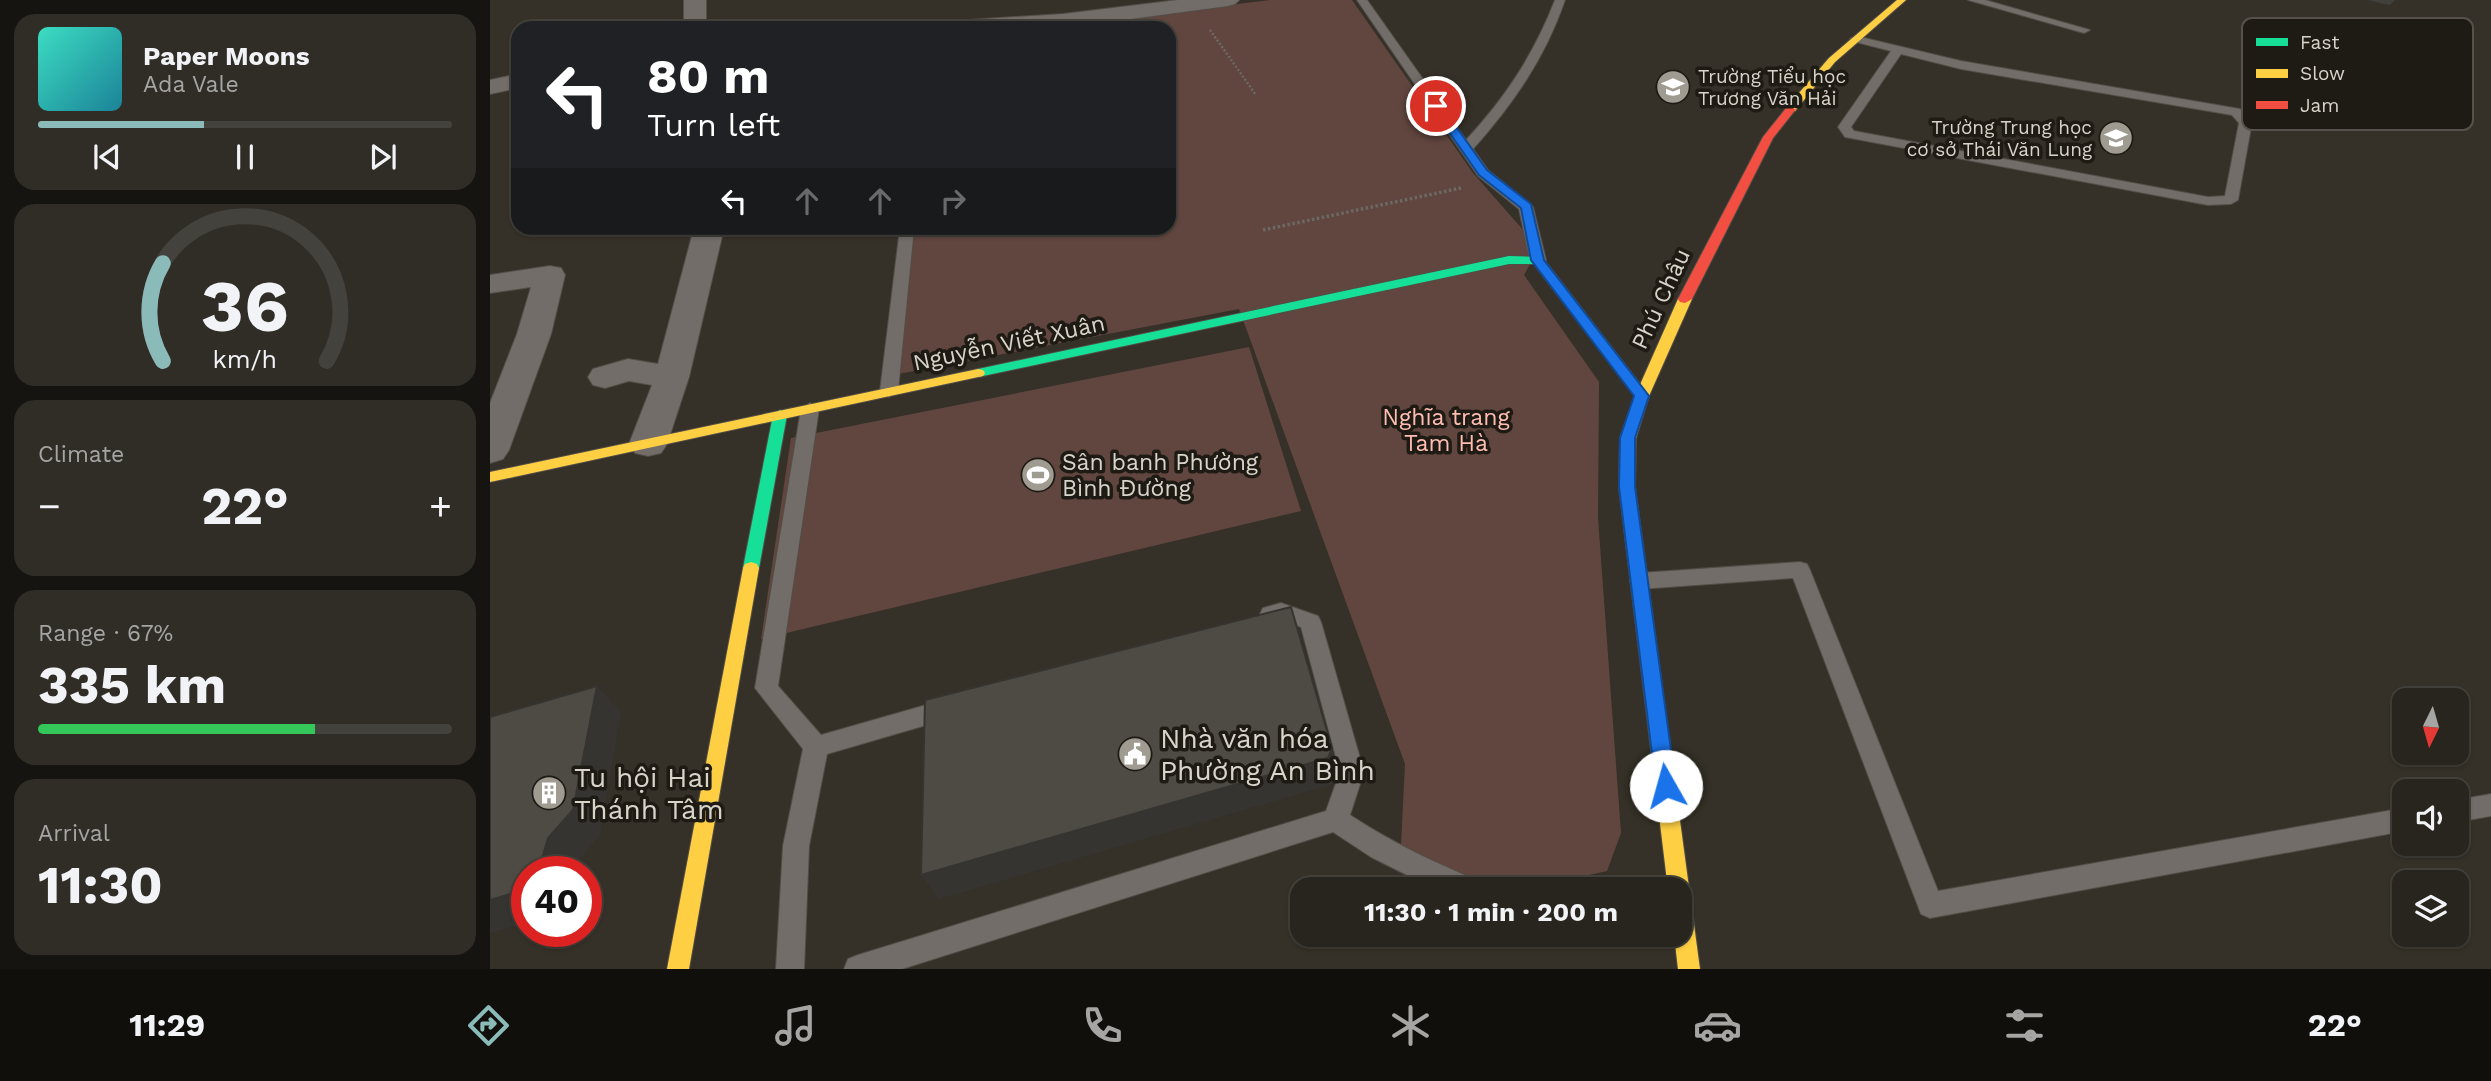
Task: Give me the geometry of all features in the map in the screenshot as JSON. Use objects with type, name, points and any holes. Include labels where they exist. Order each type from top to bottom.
[{"type":"street","points":[[695,0],[695,21]]},
{"type":"street","points":[[1069,21],[1190,2],[1228,0]]},
{"type":"street","name":"Phú Châu","points":[[1678,877],[1627,487],[1628,438],[1642,396],[1691,285],[1768,138],[1832,60],[1902,0]]},
{"type":"street","points":[[490,87],[511,82]]},
{"type":"street","points":[[648,444],[672,377],[707,235]]},
{"type":"street","name":"Nguyễn Viết Xuân","points":[[490,477],[1509,260],[1538,260]]},
{"type":"street","points":[[1538,260],[1642,396]]},
{"type":"street","points":[[490,284],[551,275],[534,334],[490,450]]},
{"type":"street","points":[[605,377],[628,370],[672,377]]},
{"type":"street","points":[[678,969],[780,415]]},
{"type":"street","name":"Phú Châu","points":[[1686,947],[1689,969]]},
{"type":"lane","points":[[1362,0],[1483,173],[1526,207],[1538,260]]},
{"type":"lane","points":[[1466,148],[1514,94],[1547,38],[1560,0]]},
{"type":"lane","points":[[1973,0],[2084,30]]},
{"type":"lane","points":[[1856,39],[1961,65],[2236,112],[2242,118]]},
{"type":"lane","points":[[1898,50],[1844,127],[1850,134],[2208,201],[2231,200],[2244,130]]},
{"type":"lane","points":[[889,391],[906,235]]},
{"type":"lane","points":[[810,409],[766,688],[817,747]]},
{"type":"lane","points":[[1640,581],[1800,570],[1930,905],[2392,822]]},
{"type":"lane","points":[[1254,619],[1281,611],[1310,622],[1352,772],[1336,820]]},
{"type":"lane","points":[[817,747],[962,704]]},
{"type":"lane","points":[[790,969],[796,846],[817,747]]},
{"type":"lane","points":[[2469,809],[2491,805]]},
{"type":"lane","points":[[1336,820],[1380,849],[1437,877]]},
{"type":"lane","points":[[858,969],[1336,820]]},
{"type":"path","points":[[1190,2],[1256,95]]},
{"type":"path","points":[[1264,230],[1494,181]]},
{"type":"green space","name":"Nghĩa trang Tam Hà","points":[[1270,0],[1352,0],[1473,173],[1539,248],[1524,275],[1599,382],[1598,518],[1621,833],[1607,871],[1580,877],[1412,877],[1401,845],[1405,764],[1239,309],[893,375],[911,235],[1176,235],[1176,21],[1099,21]]},
{"type":"green space","name":"Sân banh Phường Bình Đường","points":[[1249,347],[1301,511],[761,639],[791,438]]},
{"type":"building","name":"Nhà văn hóa Phường An Bình","points":[[1291,607],[1332,748],[1328,758],[921,875],[925,700]]},
{"type":"building","points":[[597,686],[573,810],[548,838],[543,856],[511,856],[511,894],[490,900],[490,717]]},
{"type":"traffic: fast","points":[[978,373],[1509,260],[1538,260],[1642,396]]},
{"type":"traffic: fast","points":[[751,568],[780,415]]},
{"type":"traffic: slow","points":[[1791,109],[1832,60],[1902,0]]},
{"type":"traffic: slow","points":[[1677,877],[1627,487],[1628,438],[1642,396],[1685,299]]},
{"type":"traffic: slow","points":[[490,477],[978,373]]},
{"type":"traffic: slow","points":[[678,969],[751,568]]},
{"type":"traffic: slow","points":[[1686,947],[1689,969]]},
{"type":"traffic: jam","points":[[1685,299],[1768,137],[1791,109]]},
{"type":"place","name":"Trường Tiểu học Trương Văn Hải","points":[[1673,87]]},
{"type":"place","name":"Trường Trung học cơ sở Thái Văn Lung","points":[[2116,138]]},
{"type":"place","name":"Sân banh Phường Bình Đường","points":[[1038,475]]},
{"type":"place","name":"Nhà văn hóa Phường An Bình","points":[[1135,754]]},
{"type":"place","name":"Tu hội Hai Thánh Tâm","points":[[549,793]]},
{"type":"route","points":[[1436,106],[1483,173],[1526,207],[1538,260],[1642,396],[1628,438],[1627,487],[1666,786]]}]
